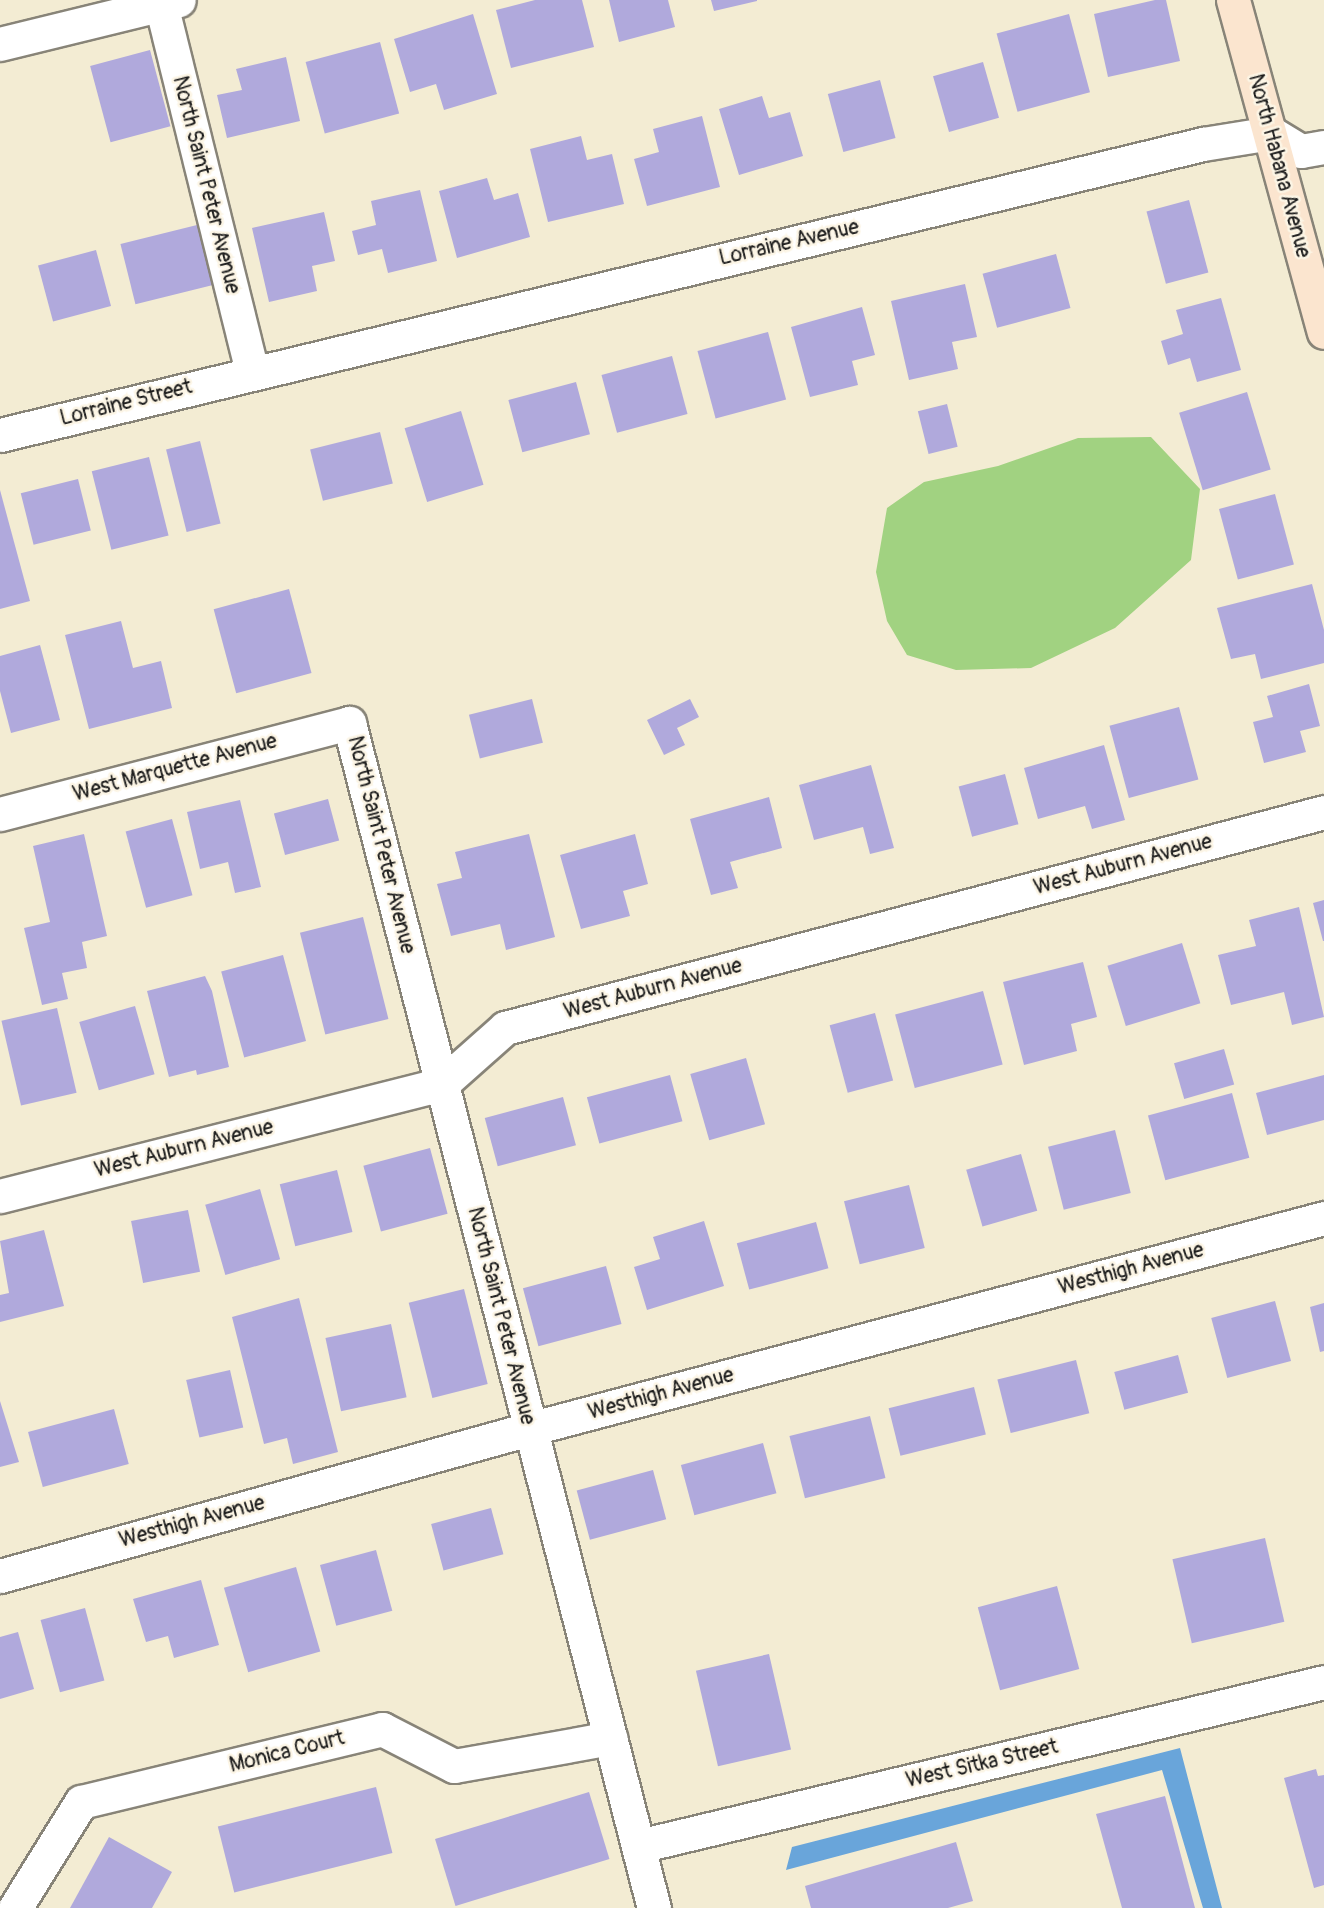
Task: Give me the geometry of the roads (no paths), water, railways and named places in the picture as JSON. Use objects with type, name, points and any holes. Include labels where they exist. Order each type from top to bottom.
[{"type":"street","name":"North Habana Avenue","points":[[1233,0],[1324,332]]},
{"type":"street","points":[[0,44],[167,1]]},
{"type":"street","name":"North Saint Peter Avenue","points":[[167,1],[252,371]]},
{"type":"street","points":[[1271,133],[1301,151],[1324,147]]},
{"type":"street","name":"Lorraine Avenue","points":[[252,371],[1203,144],[1271,133]]},
{"type":"street","name":"Lorraine Street","points":[[0,435],[252,371]]},
{"type":"street","name":"North Saint Peter Avenue","points":[[350,723],[529,1429],[654,1908]]},
{"type":"street","name":"West Marquette Avenue","points":[[0,814],[350,723]]},
{"type":"street","name":"West Auburn Avenue","points":[[0,1196],[442,1084],[505,1028],[1324,812]]},
{"type":"street","name":"Westhigh Avenue","points":[[0,1576],[529,1429],[1324,1218]]},
{"type":"street","name":"West Sitka Street","points":[[639,1846],[1324,1682]]},
{"type":"street","name":"Monica Court","points":[[15,1908],[81,1802],[382,1729],[454,1766],[611,1738]]},
{"type":"water","points":[[1180,1748],[1222,1908],[1203,1908],[1162,1770],[786,1870],[792,1847]]}]
